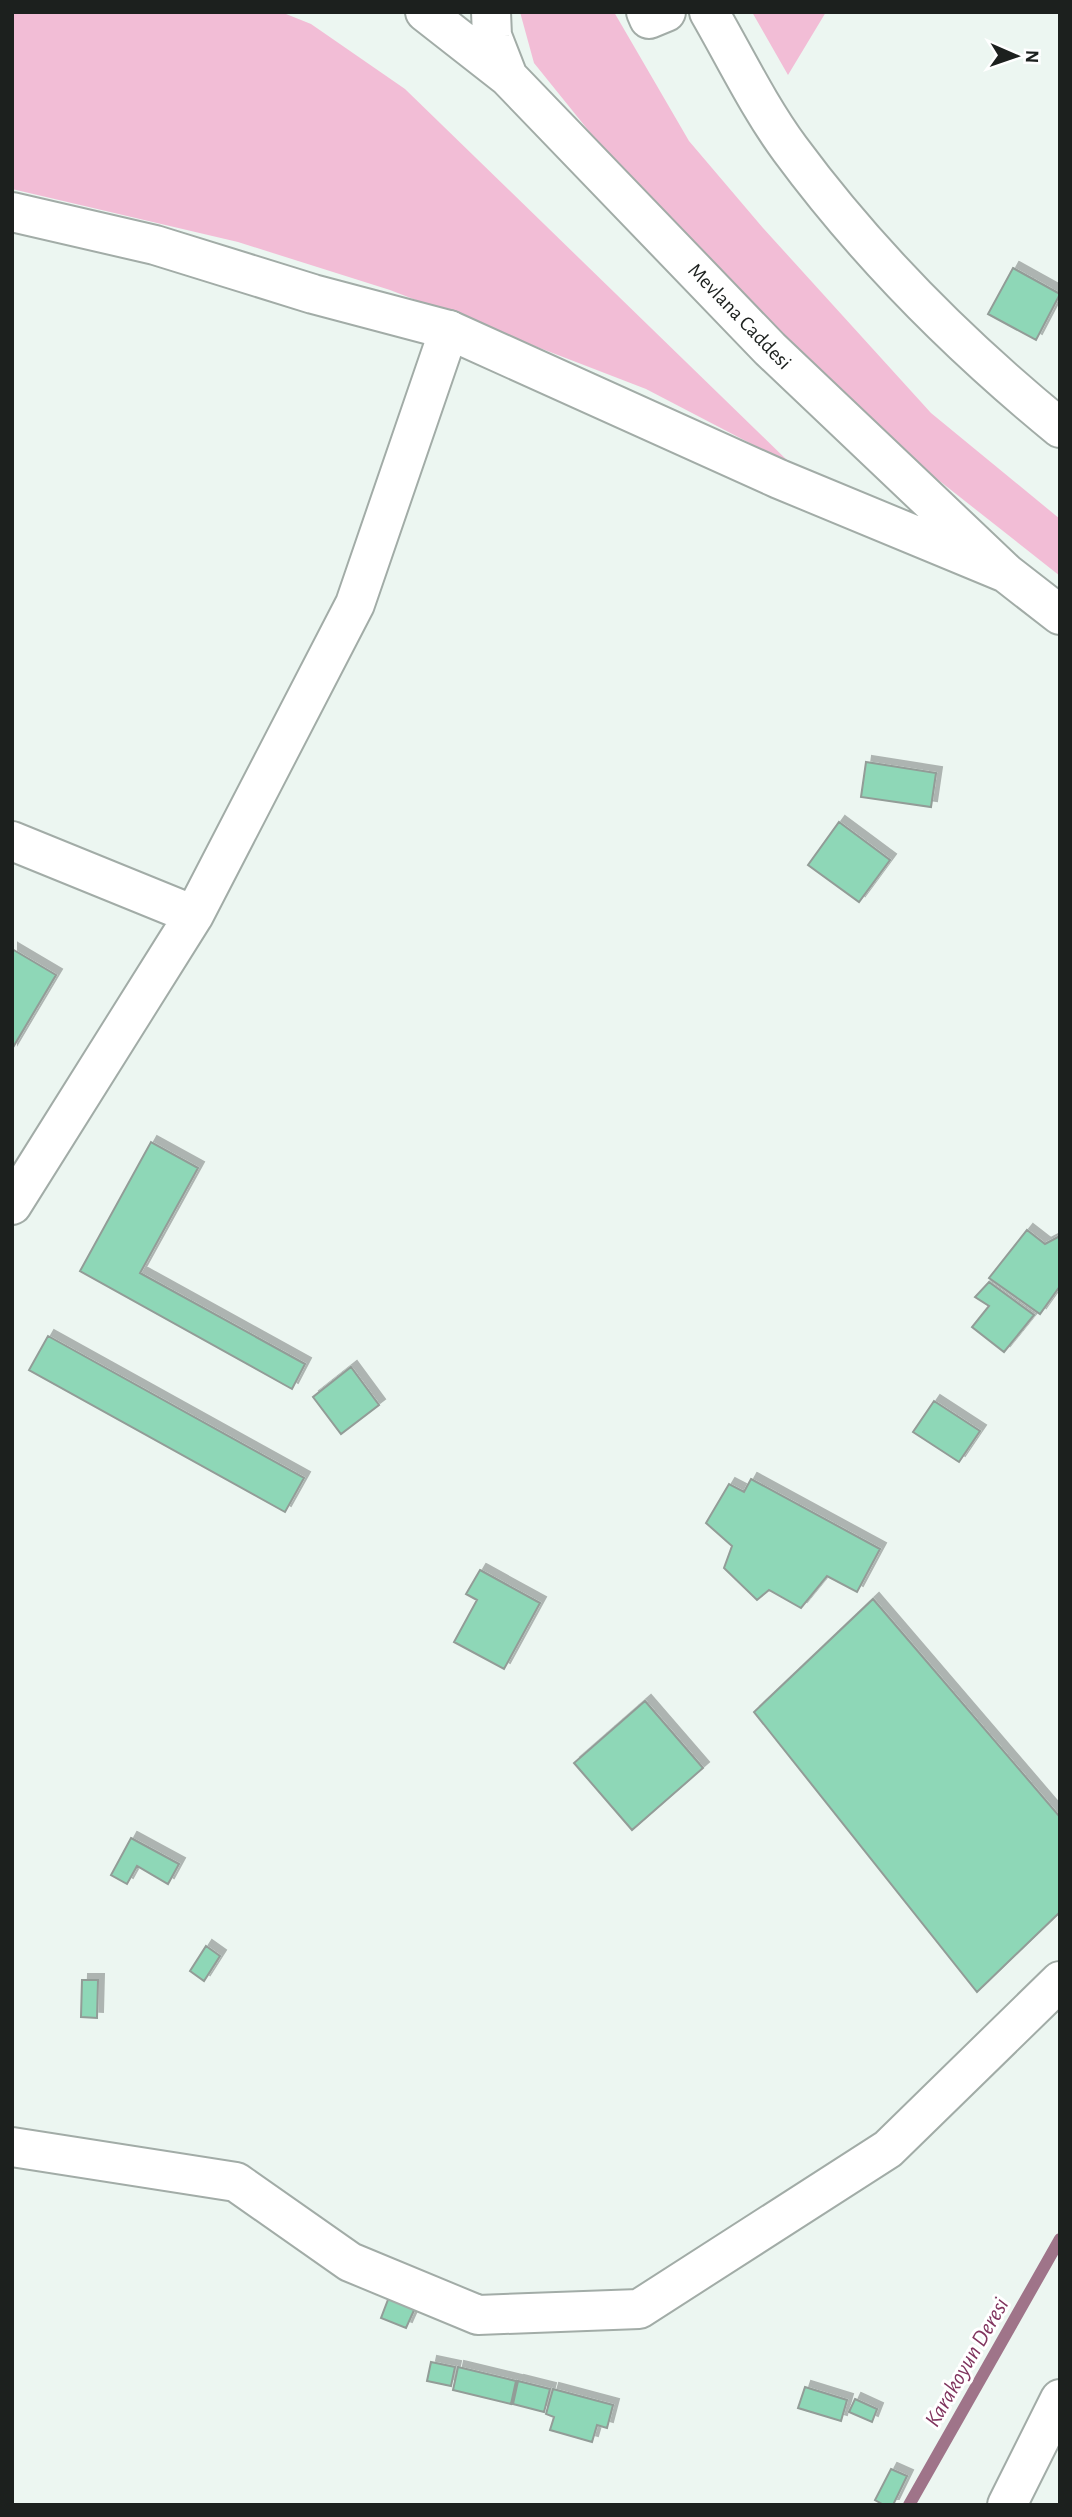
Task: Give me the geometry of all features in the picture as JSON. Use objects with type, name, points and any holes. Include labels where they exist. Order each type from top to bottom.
[{"type":"main road","name":"Mevlana Caddesi","points":[[425,12],[508,78],[770,349],[1006,573],[1060,615]]},
{"type":"main road","points":[[491,12],[492,36],[508,78]]},
{"type":"main road","points":[[709,12],[789,149],[901,282],[1018,393],[1060,428]]},
{"type":"main road","points":[[12,212],[155,245],[313,294],[449,330],[779,479],[1006,573]]},
{"type":"main road","points":[[12,1205],[194,915],[355,604],[449,330]]},
{"type":"main road","points":[[12,841],[194,915]]},
{"type":"main road","points":[[12,2147],[236,2182],[350,2262],[478,2315],[639,2309],[888,2150],[1060,1981]]},
{"type":"main road","points":[[1007,2505],[1060,2399]]},
{"type":"shaded area","points":[[12,12],[281,12],[311,24],[405,89],[792,465],[646,389],[390,290],[238,242],[12,189]]},
{"type":"shaded area","points":[[520,12],[614,12],[689,141],[763,228],[931,413],[1060,519],[1060,576],[894,445],[655,213],[534,63]]},
{"type":"shaded area","points":[[752,12],[826,12],[788,75]]},
{"type":"building","points":[[1013,268],[1060,294],[1036,340],[988,314]]},
{"type":"building","points":[[866,762],[936,773],[931,807],[861,797]]},
{"type":"building","points":[[839,822],[890,860],[859,902],[808,865]]},
{"type":"building","points":[[12,949],[56,975],[12,1049]]},
{"type":"building","points":[[151,1142],[198,1168],[140,1273],[305,1364],[292,1389],[80,1271]]},
{"type":"building","points":[[1027,1230],[1045,1244],[1060,1236],[1060,1286],[1040,1314],[989,1278]]},
{"type":"building","points":[[989,1282],[1034,1315],[1004,1352],[972,1327],[989,1306],[975,1297]]},
{"type":"building","points":[[48,1336],[304,1478],[285,1512],[29,1370]]},
{"type":"building","points":[[351,1367],[379,1405],[341,1434],[313,1397]]},
{"type":"building","points":[[934,1401],[980,1431],[959,1462],[913,1432]]},
{"type":"building","points":[[751,1479],[880,1549],[857,1592],[827,1576],[801,1608],[769,1590],[757,1600],[724,1568],[732,1546],[706,1523],[729,1484],[744,1492]]},
{"type":"building","points":[[480,1570],[540,1603],[504,1669],[454,1642],[477,1600],[466,1594]]},
{"type":"building","points":[[873,1599],[1060,1817],[1060,1912],[977,1992],[754,1712]]},
{"type":"building","points":[[645,1701],[703,1768],[632,1830],[574,1763]]},
{"type":"building","points":[[131,1838],[179,1864],[168,1884],[137,1866],[127,1884],[111,1875]]},
{"type":"building","points":[[206,1946],[220,1956],[204,1981],[190,1971]]},
{"type":"building","points":[[82,1980],[98,1980],[97,2018],[81,2017]]},
{"type":"building","points":[[389,2297],[415,2308],[406,2328],[381,2318]]},
{"type":"building","points":[[431,2362],[455,2367],[451,2386],[427,2381]]},
{"type":"building","points":[[458,2367],[516,2381],[511,2404],[453,2390]]},
{"type":"building","points":[[518,2381],[550,2389],[544,2412],[513,2404]]},
{"type":"building","points":[[805,2387],[847,2400],[841,2421],[798,2408]]},
{"type":"building","points":[[553,2389],[613,2405],[607,2428],[597,2425],[592,2442],[550,2430],[554,2417],[546,2414]]},
{"type":"building","points":[[855,2399],[877,2409],[872,2422],[849,2412]]},
{"type":"building","points":[[891,2469],[907,2476],[893,2505],[884,2505],[875,2500]]},
{"type":"waterway","name":"Karakoyun Deresi","points":[[909,2505],[1060,2239]]}]
